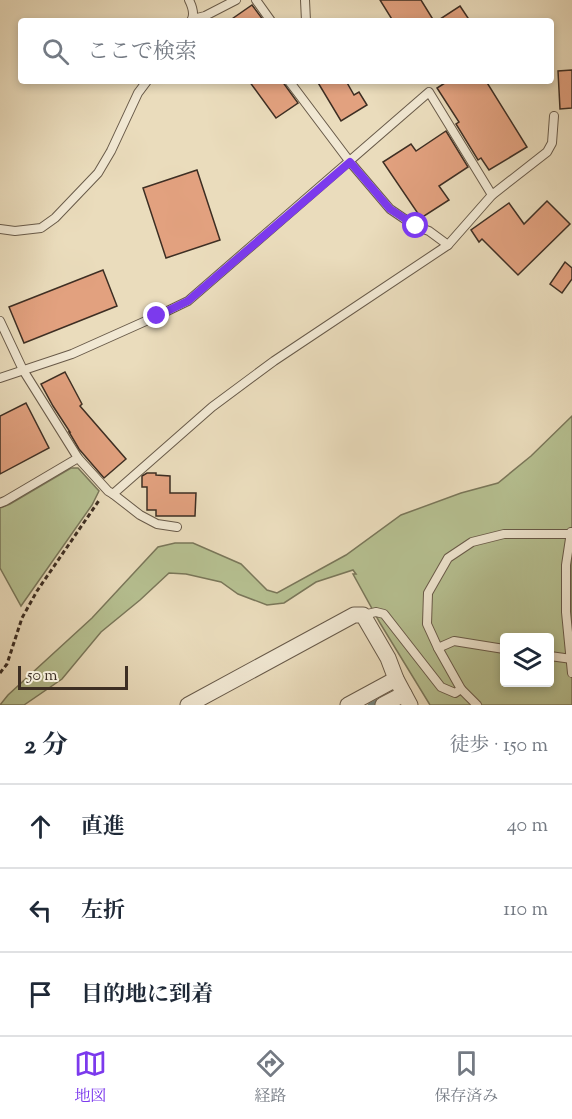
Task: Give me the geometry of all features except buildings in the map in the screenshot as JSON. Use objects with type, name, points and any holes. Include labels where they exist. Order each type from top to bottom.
[{"type":"street","points":[[188,705],[354,615],[363,615],[388,658],[407,699],[383,705]]},
{"type":"street","points":[[348,705],[396,679]]},
{"type":"lane","points":[[189,0],[192,5],[192,18]]},
{"type":"lane","points":[[198,18],[236,0]]},
{"type":"lane","points":[[256,0],[269,18]]},
{"type":"lane","points":[[304,0],[306,18]]},
{"type":"lane","points":[[0,229],[15,231],[41,228],[55,218],[98,173],[145,84]]},
{"type":"lane","points":[[292,84],[350,162],[390,209],[416,226],[429,231],[448,245]]},
{"type":"lane","points":[[0,378],[72,354],[188,301],[429,92],[492,195]]},
{"type":"lane","points":[[110,492],[212,407],[274,362],[448,245],[492,195],[547,152],[552,143],[554,116]]},
{"type":"lane","points":[[0,321],[23,370],[78,458],[110,492],[140,515],[157,524],[177,527]]},
{"type":"lane","points":[[0,503],[78,458]]},
{"type":"lane","points":[[477,705],[461,689],[427,624],[428,593],[448,558],[472,542],[504,534],[571,532],[566,565],[566,612],[572,673]]},
{"type":"lane","points":[[363,615],[376,612],[384,614],[441,687],[455,693],[461,689]]},
{"type":"lane","points":[[438,648],[454,641],[500,647]]},
{"type":"lane","points":[[554,657],[571,659]]},
{"type":"path","points":[[0,673],[7,664],[22,618],[37,591],[97,502],[110,492]]},
{"type":"green space","points":[[572,416],[572,705],[430,705],[380,623],[353,574],[356,574],[353,570],[316,582],[284,603],[267,605],[238,594],[221,582],[186,574],[169,573],[101,632],[62,679],[24,705],[0,705],[92,618],[158,547],[175,543],[193,543],[241,564],[267,590],[277,593],[346,555],[401,515],[461,493],[498,483],[531,456]]},
{"type":"green space","points":[[71,468],[78,468],[99,491],[92,505],[21,606],[0,568],[0,508]]},
{"type":"waterway","points":[[370,705],[380,700]]},
{"type":"route","points":[[157,316],[188,301],[350,162],[390,209],[416,226]]}]
